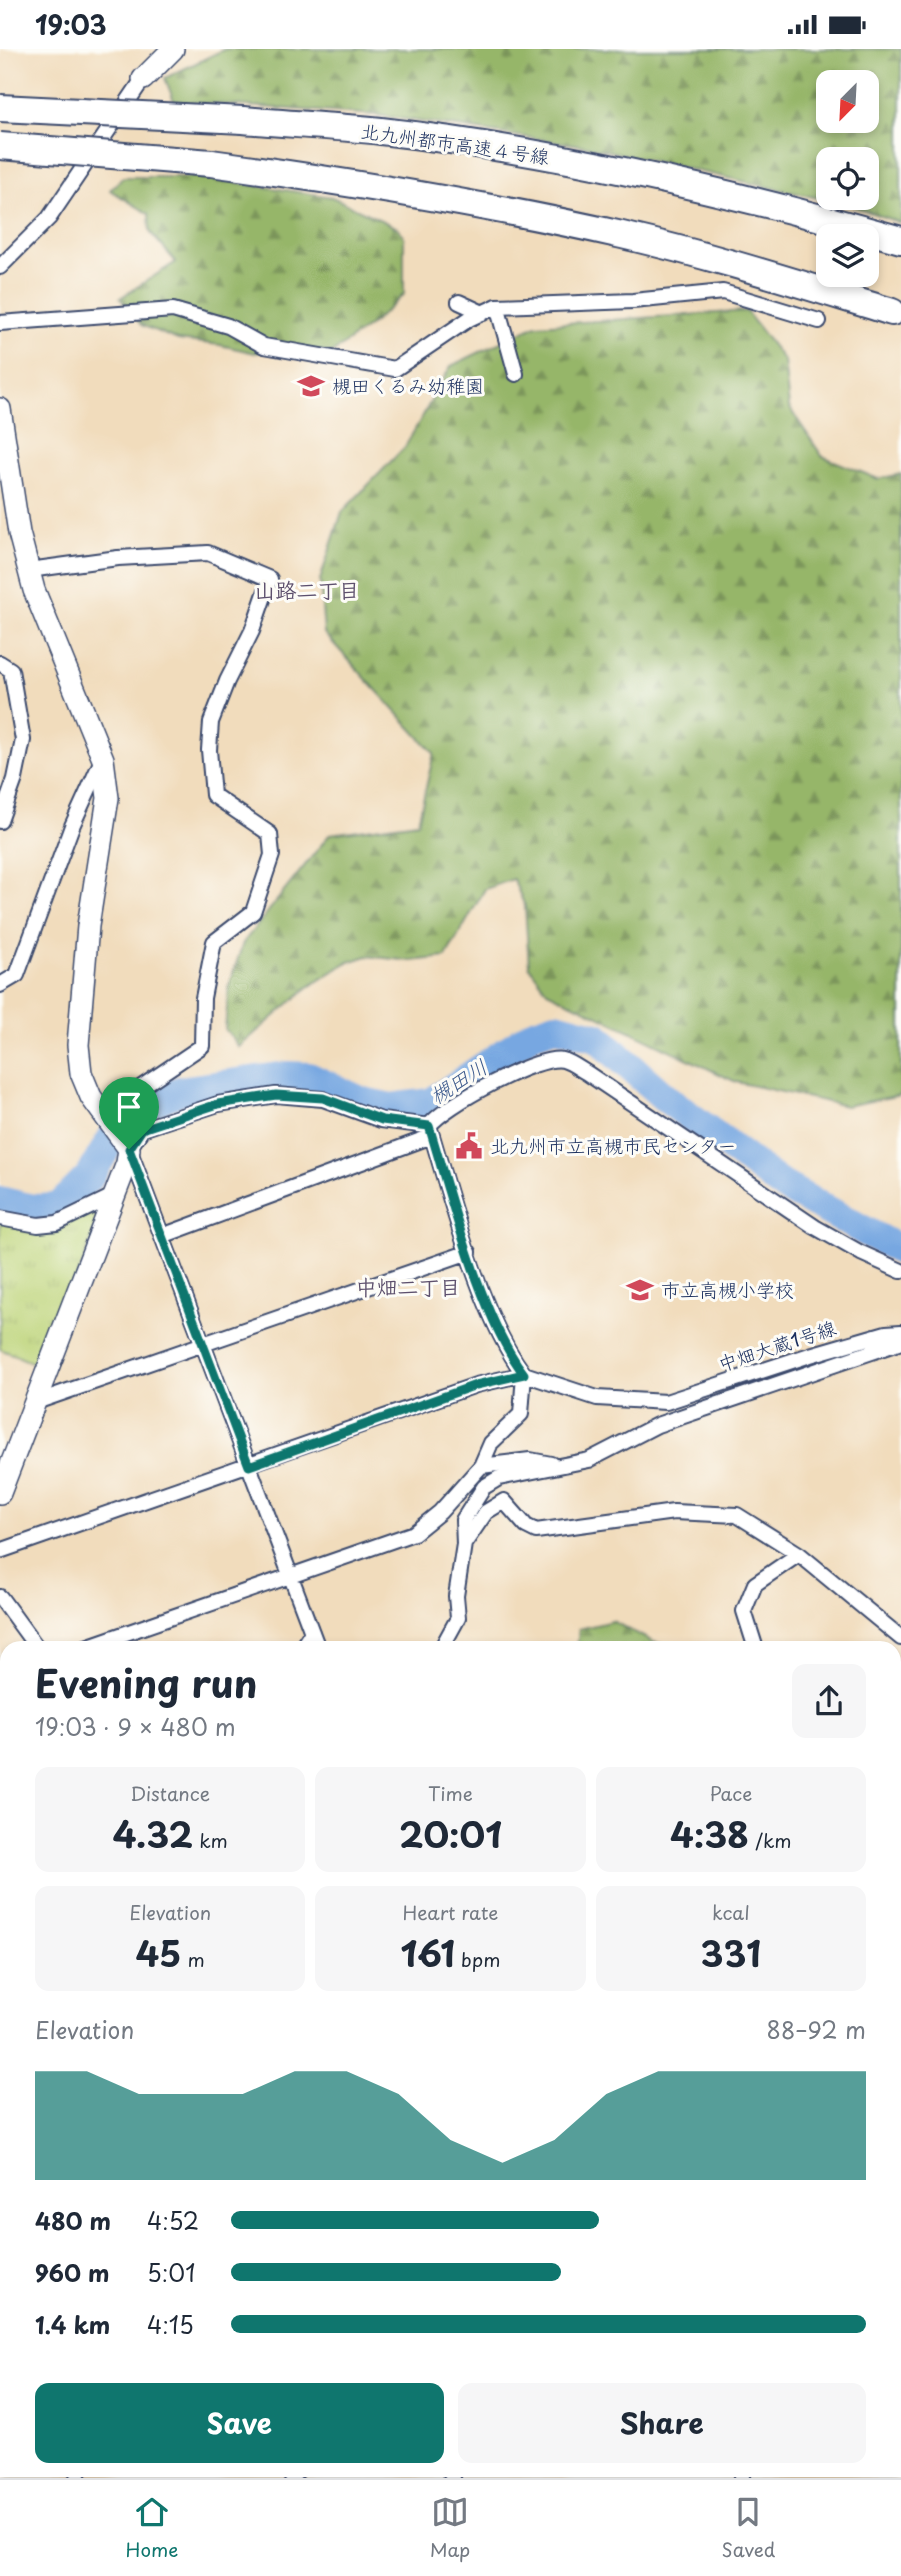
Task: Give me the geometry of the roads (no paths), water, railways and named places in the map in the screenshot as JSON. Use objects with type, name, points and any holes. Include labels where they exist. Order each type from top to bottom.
[{"type":"highway","name":"北九州都市高速４号線","points":[[0,109],[243,120],[382,131],[527,153],[814,215],[901,240]]},
{"type":"highway","points":[[0,146],[211,163],[358,184],[624,235],[892,312]]},
{"type":"street","points":[[0,267],[49,218],[144,79],[173,49]]},
{"type":"street","points":[[0,323],[173,310],[228,326],[264,345],[396,369],[497,306],[633,301],[723,292],[820,321]]},
{"type":"street","points":[[459,302],[482,313]]},
{"type":"street","points":[[497,306],[516,374]]},
{"type":"street","points":[[0,409],[5,456],[29,570],[103,759],[108,798],[88,926],[79,1045],[81,1073],[91,1097],[126,1145],[314,1637],[310,1641]]},
{"type":"street","points":[[29,570],[118,558],[208,553],[270,579],[252,631],[227,681],[211,722],[209,750],[213,795],[270,834],[272,855],[253,912],[214,942],[203,998],[202,1046],[105,1116]]},
{"type":"street","points":[[0,663],[11,670],[23,740],[15,779],[0,821]]},
{"type":"street","points":[[0,985],[17,975],[72,826],[103,759]]},
{"type":"street","points":[[0,772],[15,779]]},
{"type":"street","points":[[103,1641],[414,1533],[440,1512],[481,1466],[492,1443],[521,1414],[524,1374],[507,1351],[469,1252],[431,1131],[435,1118],[468,1097],[538,1063],[562,1059],[587,1073],[815,1227],[861,1253],[900,1269]]},
{"type":"street","points":[[0,1493],[127,1163],[126,1145],[142,1129],[218,1104],[276,1095],[323,1098],[382,1120],[431,1131]]},
{"type":"street","points":[[162,1236],[431,1131]]},
{"type":"street","points":[[0,1218],[38,1225],[57,1223],[115,1195]]},
{"type":"street","points":[[36,1402],[469,1252]]},
{"type":"street","name":"中畑大蔵1号線","points":[[524,1374],[597,1398],[666,1402],[887,1332],[901,1332]]},
{"type":"street","points":[[445,1641],[458,1618],[457,1596],[464,1544],[463,1520],[484,1487],[499,1478],[589,1460],[657,1425],[901,1342]]},
{"type":"street","points":[[0,1551],[476,1385],[524,1374]]},
{"type":"street","points":[[481,1466],[530,1459],[555,1465]]},
{"type":"street","points":[[464,1544],[486,1512],[504,1501],[526,1526],[536,1531],[674,1512],[737,1515],[799,1553],[901,1638]]},
{"type":"street","points":[[753,1641],[744,1611],[755,1584],[799,1553]]},
{"type":"street","points":[[0,1597],[32,1641]]},
{"type":"waterway","name":"槻田川","points":[[0,1201],[33,1209],[58,1208],[90,1176],[126,1114],[179,1091],[287,1076],[309,1077],[363,1102],[391,1108],[431,1103],[532,1034],[556,1026],[597,1037],[663,1096],[778,1183],[901,1251]]},
{"type":"place","name":"槻田くるみ幼稚園","points":[[311,386]]},
{"type":"place","name":"北九州市立高槻市民センター","points":[[469,1146]]},
{"type":"place","name":"市立高槻小学校","points":[[640,1290]]},
{"type":"district","name":"山路二丁目","points":[[307,591]]},
{"type":"district","name":"中畑二丁目","points":[[408,1288]]}]
